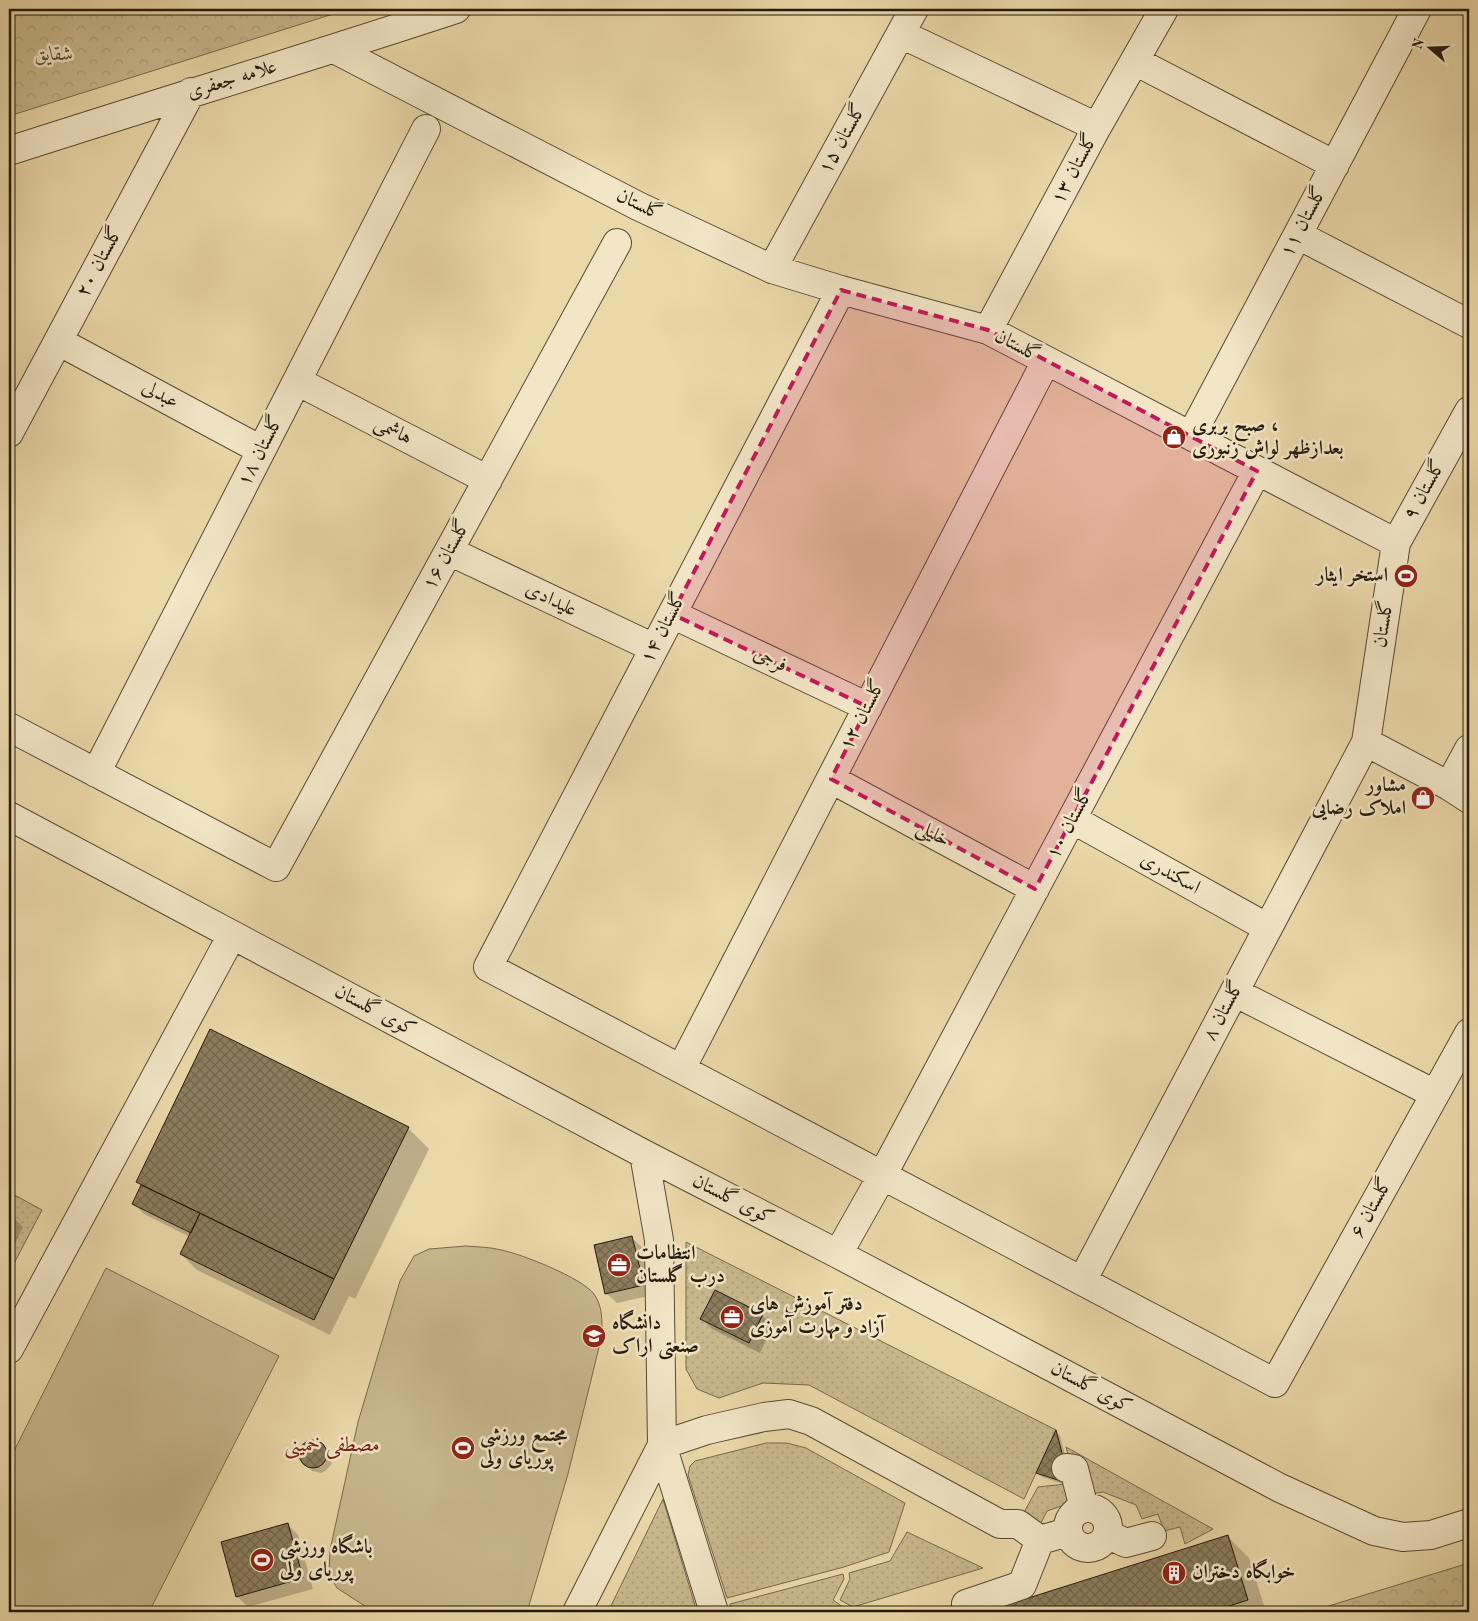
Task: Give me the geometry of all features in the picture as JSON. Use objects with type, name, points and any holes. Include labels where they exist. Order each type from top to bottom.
[{"type":"street","name":"علامه جعفری","points":[[9,151],[456,9]]},
{"type":"street","name":"گلستان ۱۵","points":[[772,269],[914,9]]},
{"type":"street","name":"گلستان ۱۳","points":[[988,330],[1097,127],[1164,9]]},
{"type":"street","name":"گلستان ۱۱","points":[[1191,436],[1417,9]]},
{"type":"street","points":[[901,34],[1097,127]]},
{"type":"street","name":"گلستان","points":[[334,49],[638,206],[772,269],[988,330],[1396,543],[1366,742]]},
{"type":"street","points":[[1135,61],[1335,164]]},
{"type":"street","name":"گلستان ۲۰","points":[[9,432],[191,92]]},
{"type":"street","name":"گلستان ۱۸","points":[[96,772],[426,128]]},
{"type":"street","points":[[1298,234],[1469,324]]},
{"type":"street","name":"گلستان ۱۶","points":[[96,772],[276,867],[617,243]]},
{"type":"street","name":"گلستان ۱۴","points":[[681,1069],[488,967],[841,290]]},
{"type":"street","name":"عبدلی","points":[[58,341],[262,450]]},
{"type":"street","name":"گلستان ۱۲","points":[[681,1069],[1046,361]]},
{"type":"street","name":"هاشمی","points":[[297,381],[488,480]]},
{"type":"street","name":"گلستان ۹","points":[[1396,543],[1469,412]]},
{"type":"street","name":"گلستان ۱۰","points":[[838,1254],[882,1176],[1257,471]]},
{"type":"street","name":"علیدادی","points":[[449,551],[654,648]]},
{"type":"street","name":"فرجی","points":[[672,614],[868,707]]},
{"type":"street","points":[[9,726],[96,772]]},
{"type":"street","points":[[1366,742],[1459,792],[1469,749]]},
{"type":"street","name":"گلستان ۸","points":[[1082,1281],[1366,742]]},
{"type":"street","name":"خلیلی","points":[[831,779],[1035,889]]},
{"type":"street","name":"کوی گلستان","points":[[9,816],[644,1154],[838,1254],[1280,1488],[1374,1531],[1403,1536],[1431,1535],[1469,1523]]},
{"type":"street","name":"اسکندری","points":[[1072,819],[1268,928]]},
{"type":"street","points":[[9,1349],[232,934]]},
{"type":"street","points":[[1234,992],[1435,1094]]},
{"type":"street","name":"گلستان ۶","points":[[1082,1281],[1275,1383],[1435,1094],[1467,1041]]},
{"type":"street","points":[[681,1069],[1082,1281]]},
{"type":"street","points":[[644,1154],[659,1240],[662,1445],[714,1612]]},
{"type":"street","points":[[577,1612],[662,1445],[708,1430],[764,1417],[789,1414],[811,1421],[1000,1524],[1018,1524],[1040,1540]]},
{"type":"street","points":[[1066,1468],[1074,1469],[1084,1508]]},
{"type":"street","points":[[1084,1508],[1098,1510],[1103,1515],[1108,1527],[1107,1534],[1093,1548],[1086,1548],[1074,1543],[1068,1532],[1067,1526],[1073,1514],[1084,1508]]},
{"type":"street","points":[[1040,1540],[1068,1532]]},
{"type":"street","points":[[1107,1534],[1126,1543],[1152,1536]]},
{"type":"street","points":[[966,1604],[1022,1585],[1040,1540]]},
{"type":"highlighted area","points":[[841,290],[988,330],[1257,471],[1035,889],[831,779],[868,707],[672,614]]},
{"type":"green space","name":"شقایق","points":[[9,9],[349,9],[9,116]]},
{"type":"green space","points":[[9,1192],[42,1210],[9,1273]]},
{"type":"green space","points":[[686,1242],[1056,1430],[1024,1499],[809,1385],[763,1383],[719,1398],[697,1389],[686,1369]]},
{"type":"green space","name":"مجتمع ورزشی پوریای ولی","points":[[466,1246],[511,1252],[536,1261],[577,1281],[594,1294],[597,1299],[601,1314],[602,1335],[568,1474],[527,1612],[374,1612],[337,1588],[329,1574],[330,1550],[358,1422],[400,1281],[414,1256],[429,1249]]},
{"type":"green space","points":[[106,1268],[279,1356],[149,1612],[25,1612],[9,1604],[9,1461]]},
{"type":"green space","points":[[766,1443],[787,1443],[806,1448],[905,1503],[889,1552],[844,1567],[727,1598],[688,1475],[690,1466],[695,1461]]},
{"type":"green space","points":[[1066,1447],[1213,1529],[1185,1544],[1180,1527],[1164,1531],[1158,1514],[1142,1519],[1136,1505],[1103,1492],[1092,1494],[1069,1457]]},
{"type":"green space","points":[[1066,1484],[1070,1503],[1047,1511],[1041,1523],[1023,1514],[1038,1487]]},
{"type":"green space","points":[[663,1499],[697,1612],[608,1612]]},
{"type":"green space","points":[[907,1532],[983,1568],[853,1607],[840,1600],[850,1579],[849,1573],[890,1561]]},
{"type":"green space","points":[[1469,1563],[1469,1612],[1309,1612]]},
{"type":"green space","points":[[843,1574],[844,1579],[833,1600],[850,1612],[732,1612],[730,1604]]},
{"type":"building","points":[[210,1029],[409,1127],[334,1279],[136,1182]]},
{"type":"building","points":[[141,1185],[200,1213],[191,1233],[132,1204]]},
{"type":"building","points":[[200,1213],[334,1279],[314,1320],[180,1254]]},
{"type":"building","name":"انتظامات درب گلستان","points":[[632,1236],[644,1285],[605,1294],[594,1245]]},
{"type":"building","name":"دفتر آموزش های آزاد و مهارت آموزی","points":[[715,1290],[763,1314],[749,1343],[700,1319]]},
{"type":"building","points":[[1056,1430],[1068,1476],[1061,1481],[1036,1473]]},
{"type":"building","points":[[313,1440],[323,1444],[327,1454],[323,1464],[313,1468],[303,1464],[299,1454],[303,1444]]},
{"type":"building","name":"باشگاه ورزشی پوریای ولی","points":[[288,1523],[303,1578],[236,1597],[221,1542]]},
{"type":"building","name":"خوابگاه دختران","points":[[1228,1535],[1248,1600],[1210,1612],[1005,1612],[1003,1606]]},
{"type":"place","name":"صبح بربری ، بعدازظهر لواش زنبوری","points":[[1174,437]]},
{"type":"place","name":"استخر ایثار","points":[[1406,576]]},
{"type":"place","name":"مشاور املاک رضایی","points":[[1423,798]]},
{"type":"place","name":"انتظامات درب گلستان","points":[[619,1265]]},
{"type":"place","name":"دفتر آموزش های آزاد و مهارت آموزی","points":[[732,1317]]},
{"type":"place","name":"دانشگاه صنعتی اراک","points":[[594,1336]]},
{"type":"place","name":"مجتمع ورزشی پوریای ولی","points":[[463,1448]]},
{"type":"place","name":"باشگاه ورزشی پوریای ولی","points":[[262,1560]]},
{"type":"place","name":"خوابگاه دختران","points":[[1174,1573]]},
{"type":"district","name":"مصطفی خمینی","points":[[332,1445]]}]
